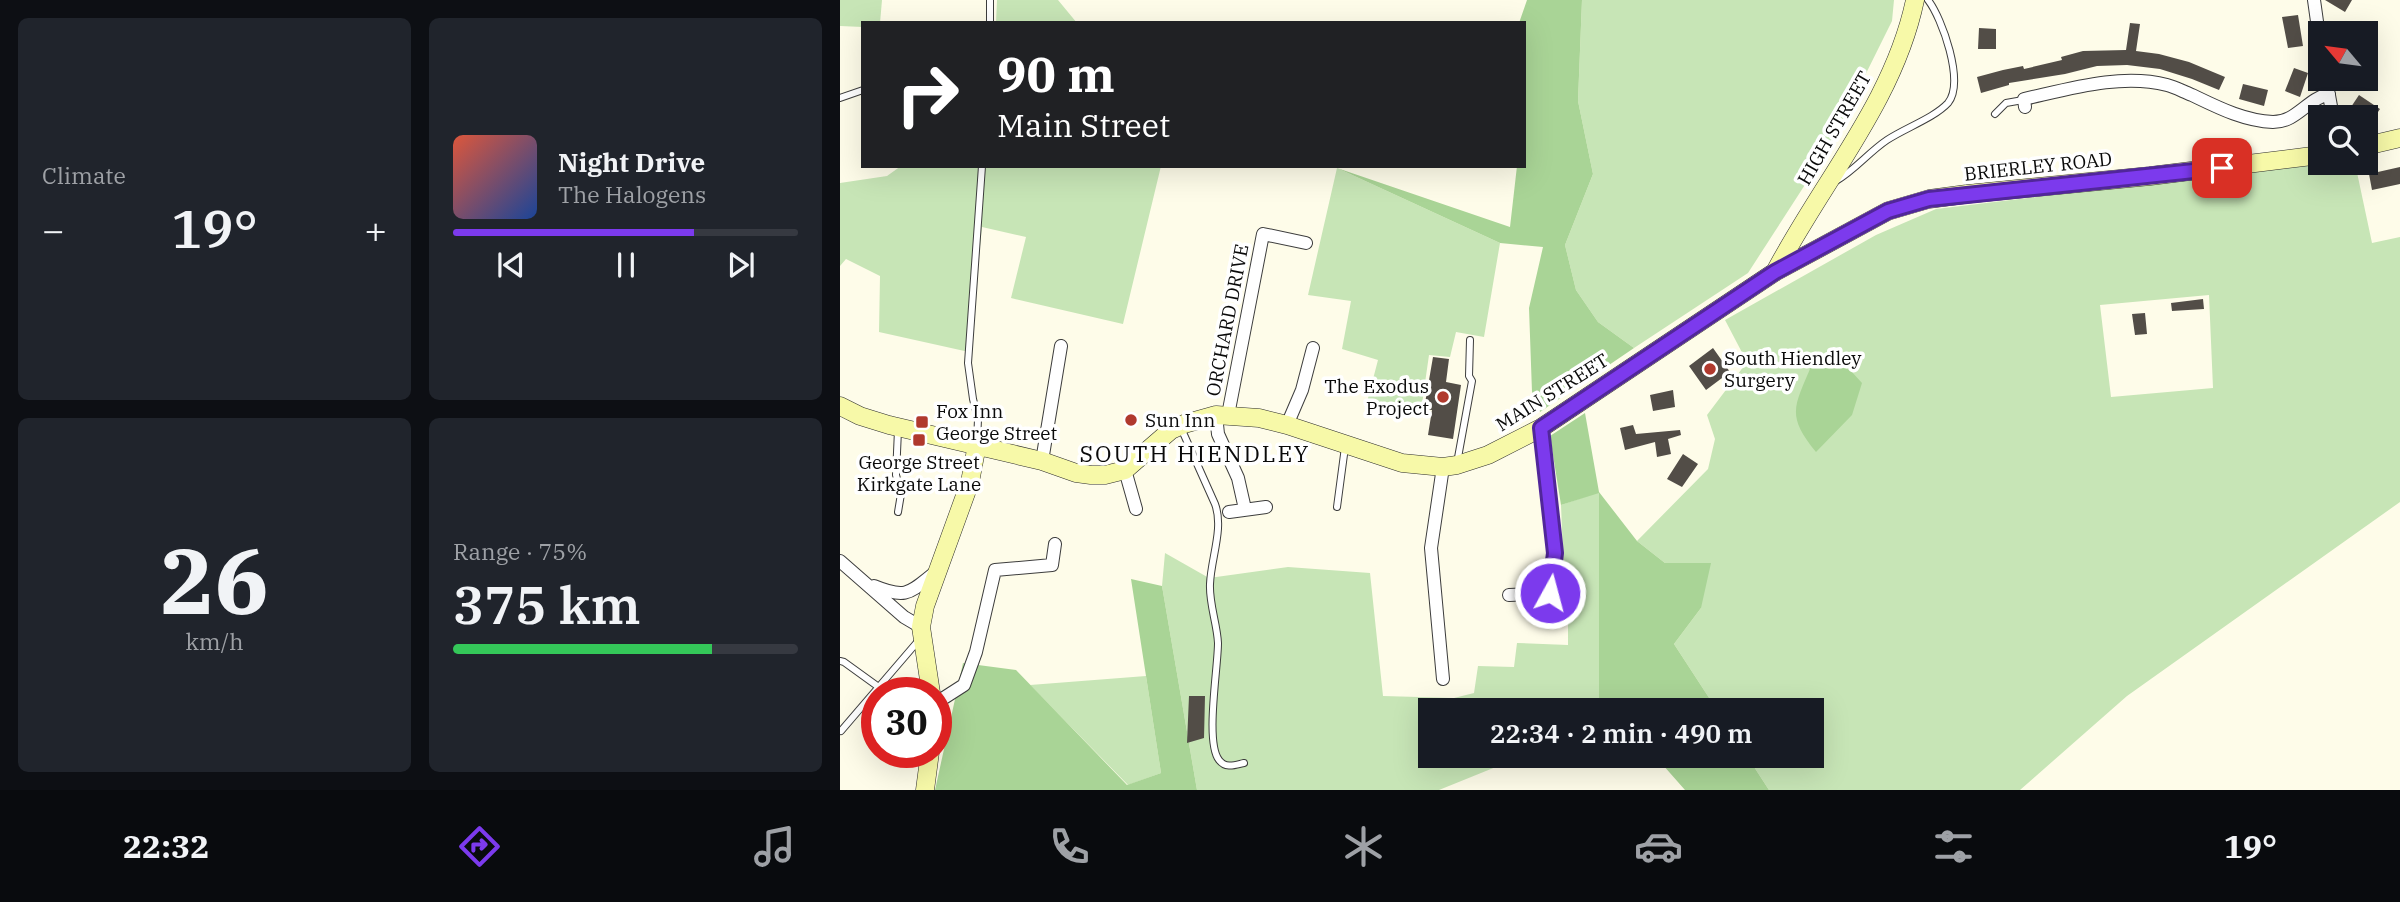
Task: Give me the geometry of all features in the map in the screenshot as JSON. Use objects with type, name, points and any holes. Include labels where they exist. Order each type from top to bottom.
[{"type":"street","name":"HIGH STREET","points":[[1775,272],[1883,88],[1910,24],[1915,0]]},
{"type":"street","points":[[2314,0],[2317,21]]},
{"type":"street","points":[[2024,103],[2097,83],[2135,81],[2168,85],[2232,113],[2272,122],[2300,114],[2318,97],[2329,94]]},
{"type":"street","points":[[2328,91],[2331,105]]},
{"type":"street","points":[[2378,143],[2400,138]]},
{"type":"street","name":"BRIERLEY ROAD","points":[[1775,272],[1888,211],[1929,199],[2246,166],[2308,157]]},
{"type":"street","name":"ORCHARD DRIVE","points":[[1222,415],[1263,234],[1306,243]]},
{"type":"street","name":"MAIN STREET","points":[[1125,470],[1171,430],[1222,415],[1259,418],[1287,425],[1402,463],[1450,466],[1488,454],[1541,428],[1775,272]]},
{"type":"street","points":[[1042,461],[1061,346]]},
{"type":"street","points":[[1287,425],[1302,390],[1313,348]]},
{"type":"street","points":[[840,406],[860,416],[898,428],[1042,461],[1076,473],[1105,475],[1125,470],[1136,509]]},
{"type":"street","points":[[1222,415],[1218,434],[1238,478],[1245,509]]},
{"type":"street","points":[[1541,428],[1555,553],[1550,593],[1559,611]]},
{"type":"street","points":[[929,677],[922,631],[925,606],[970,482],[977,445]]},
{"type":"street","points":[[1443,679],[1431,548],[1450,466]]},
{"type":"street","points":[[1229,512],[1265,507]]},
{"type":"street","points":[[952,693],[964,685],[976,652],[995,570],[1052,565],[1055,544]]},
{"type":"street","points":[[840,561],[922,631]]},
{"type":"street","points":[[864,582],[894,594],[905,594],[938,570]]},
{"type":"street","points":[[1509,595],[1550,593]]},
{"type":"street","points":[[925,790],[928,768]]},
{"type":"lane","points":[[990,0],[990,21]]},
{"type":"lane","points":[[1824,189],[1842,178],[1886,140],[1937,112],[1950,101],[1954,87],[1953,64],[1945,34],[1933,6],[1927,0]]},
{"type":"lane","points":[[840,98],[861,91]]},
{"type":"lane","points":[[1995,114],[2006,103],[2024,103]]},
{"type":"lane","points":[[977,445],[978,419],[968,363],[982,168]]},
{"type":"lane","points":[[1450,466],[1472,381],[1469,376],[1470,340]]},
{"type":"lane","points":[[1180,426],[1219,516],[1210,586],[1211,608],[1218,641],[1214,691],[1215,749],[1219,760],[1224,764],[1233,766],[1244,763]]},
{"type":"lane","points":[[898,428],[896,475],[901,494],[898,512]]},
{"type":"lane","points":[[1337,507],[1345,445]]},
{"type":"lane","points":[[888,677],[922,631]]},
{"type":"lane","points":[[840,661],[865,677]]},
{"type":"lane","points":[[841,731],[861,709]]},
{"type":"green space","points":[[840,0],[882,0],[880,21],[861,21],[861,27],[840,26]]},
{"type":"green space","points":[[997,0],[1058,0],[1075,21],[996,21]]},
{"type":"green space","points":[[1527,0],[1582,0],[1578,101],[1593,174],[1565,245],[1576,290],[1598,322],[1634,348],[1540,412],[1532,392],[1529,308],[1543,247],[1500,243],[1337,168],[1510,227],[1517,168],[1526,168],[1526,21],[1520,21]]},
{"type":"green space","points":[[1582,0],[1894,0],[1892,21],[1830,146],[1748,273],[1634,348],[1598,322],[1576,290],[1565,245],[1593,174],[1578,101]]},
{"type":"green space","points":[[2308,165],[2308,175],[2358,175],[2372,243],[2400,237],[2400,502],[2127,696],[2020,790],[1769,790],[1755,768],[1824,768],[1824,698],[1709,698],[1674,644],[1701,608],[1665,563],[1637,541],[1708,469],[1715,439],[1707,415],[1747,362],[1725,320],[1876,235],[1936,209]],"holes":[[[2209,295],[2213,388],[2111,397],[2100,305]]]},
{"type":"green space","points":[[898,168],[1161,168],[1123,324],[1011,298],[1026,237],[982,227],[969,352],[879,332],[880,276],[846,259],[840,266],[840,183],[887,176]]},
{"type":"green space","points":[[1337,168],[1500,243],[1484,337],[1456,332],[1450,357],[1429,355],[1421,411],[1367,402],[1378,360],[1342,349],[1351,301],[1308,295]]},
{"type":"green space","points":[[1829,359],[1851,371],[1862,383],[1852,415],[1816,452],[1800,428],[1796,410],[1812,364]]},
{"type":"green space","points":[[1585,413],[1599,492],[1637,541],[1665,563],[1711,563],[1701,608],[1674,644],[1709,698],[1599,698],[1599,493],[1561,505],[1550,436]]},
{"type":"green space","points":[[1599,492],[1599,698],[1454,698],[1474,693],[1478,666],[1514,667],[1517,643],[1568,645],[1568,608],[1558,594],[1563,554],[1561,505]]},
{"type":"green space","points":[[1165,553],[1209,578],[1288,567],[1370,573],[1383,696],[1454,698],[1418,698],[1418,768],[1493,768],[1439,790],[1197,790],[1162,586]]},
{"type":"green space","points":[[1131,579],[1162,586],[1197,790],[935,790],[940,768],[952,768],[952,713],[963,663],[1016,670],[1127,785],[1161,773]]},
{"type":"green space","points":[[1146,676],[1161,773],[1128,785],[1030,685]]},
{"type":"green space","points":[[1666,768],[1755,768],[1769,790],[1685,790]]},
{"type":"building","points":[[2325,0],[2352,0],[2345,12]]},
{"type":"building","points":[[2298,15],[2303,46],[2288,48],[2282,17]]},
{"type":"building","points":[[2130,23],[2140,24],[2136,51],[2189,62],[2225,77],[2219,90],[2160,69],[2127,65],[2097,66],[2009,83],[1981,93],[1977,77],[2062,60],[2061,57],[2083,51],[2126,50]]},
{"type":"building","points":[[1979,28],[1996,29],[1996,49],[1978,49]]},
{"type":"building","points":[[2294,68],[2308,73],[2300,97],[2285,91]]},
{"type":"building","points":[[2243,84],[2268,90],[2264,106],[2239,99]]},
{"type":"building","points":[[2359,95],[2374,105],[2352,105]]},
{"type":"building","points":[[2400,167],[2400,184],[2372,190],[2369,175],[2378,175],[2378,172]]},
{"type":"building","points":[[2203,299],[2204,309],[2172,311],[2171,303]]},
{"type":"building","points":[[2145,313],[2147,334],[2135,335],[2132,314]]},
{"type":"building","name":"South Hiendley Surgery","points":[[1713,348],[1730,372],[1706,390],[1689,366]]},
{"type":"building","name":"The Exodus Project","points":[[1433,357],[1449,359],[1446,382],[1461,385],[1453,439],[1428,435],[1432,410],[1424,409]]},
{"type":"building","points":[[1673,390],[1675,407],[1653,411],[1650,395]]},
{"type":"building","points":[[1633,425],[1636,434],[1680,430],[1681,435],[1668,439],[1671,454],[1657,457],[1655,442],[1625,450],[1620,428]]},
{"type":"building","points":[[1683,454],[1698,464],[1682,487],[1667,479]]},
{"type":"building","points":[[1189,696],[1205,696],[1204,738],[1187,743]]},
{"type":"place","name":"South Hiendley Surgery","points":[[1710,369]]},
{"type":"place","name":"The Exodus Project","points":[[1443,397]]},
{"type":"place","name":"Sun Inn","points":[[1131,420]]},
{"type":"place","name":"Fox Inn George Street","points":[[922,422]]},
{"type":"place","name":"George Street Kirkgate Lane","points":[[919,440]]},
{"type":"district","name":"SOUTH HIENDLEY","points":[[1195,454]]},
{"type":"route","points":[[1550,593],[1555,553],[1541,428],[1775,272],[1888,211],[1929,199],[2222,168]]}]
